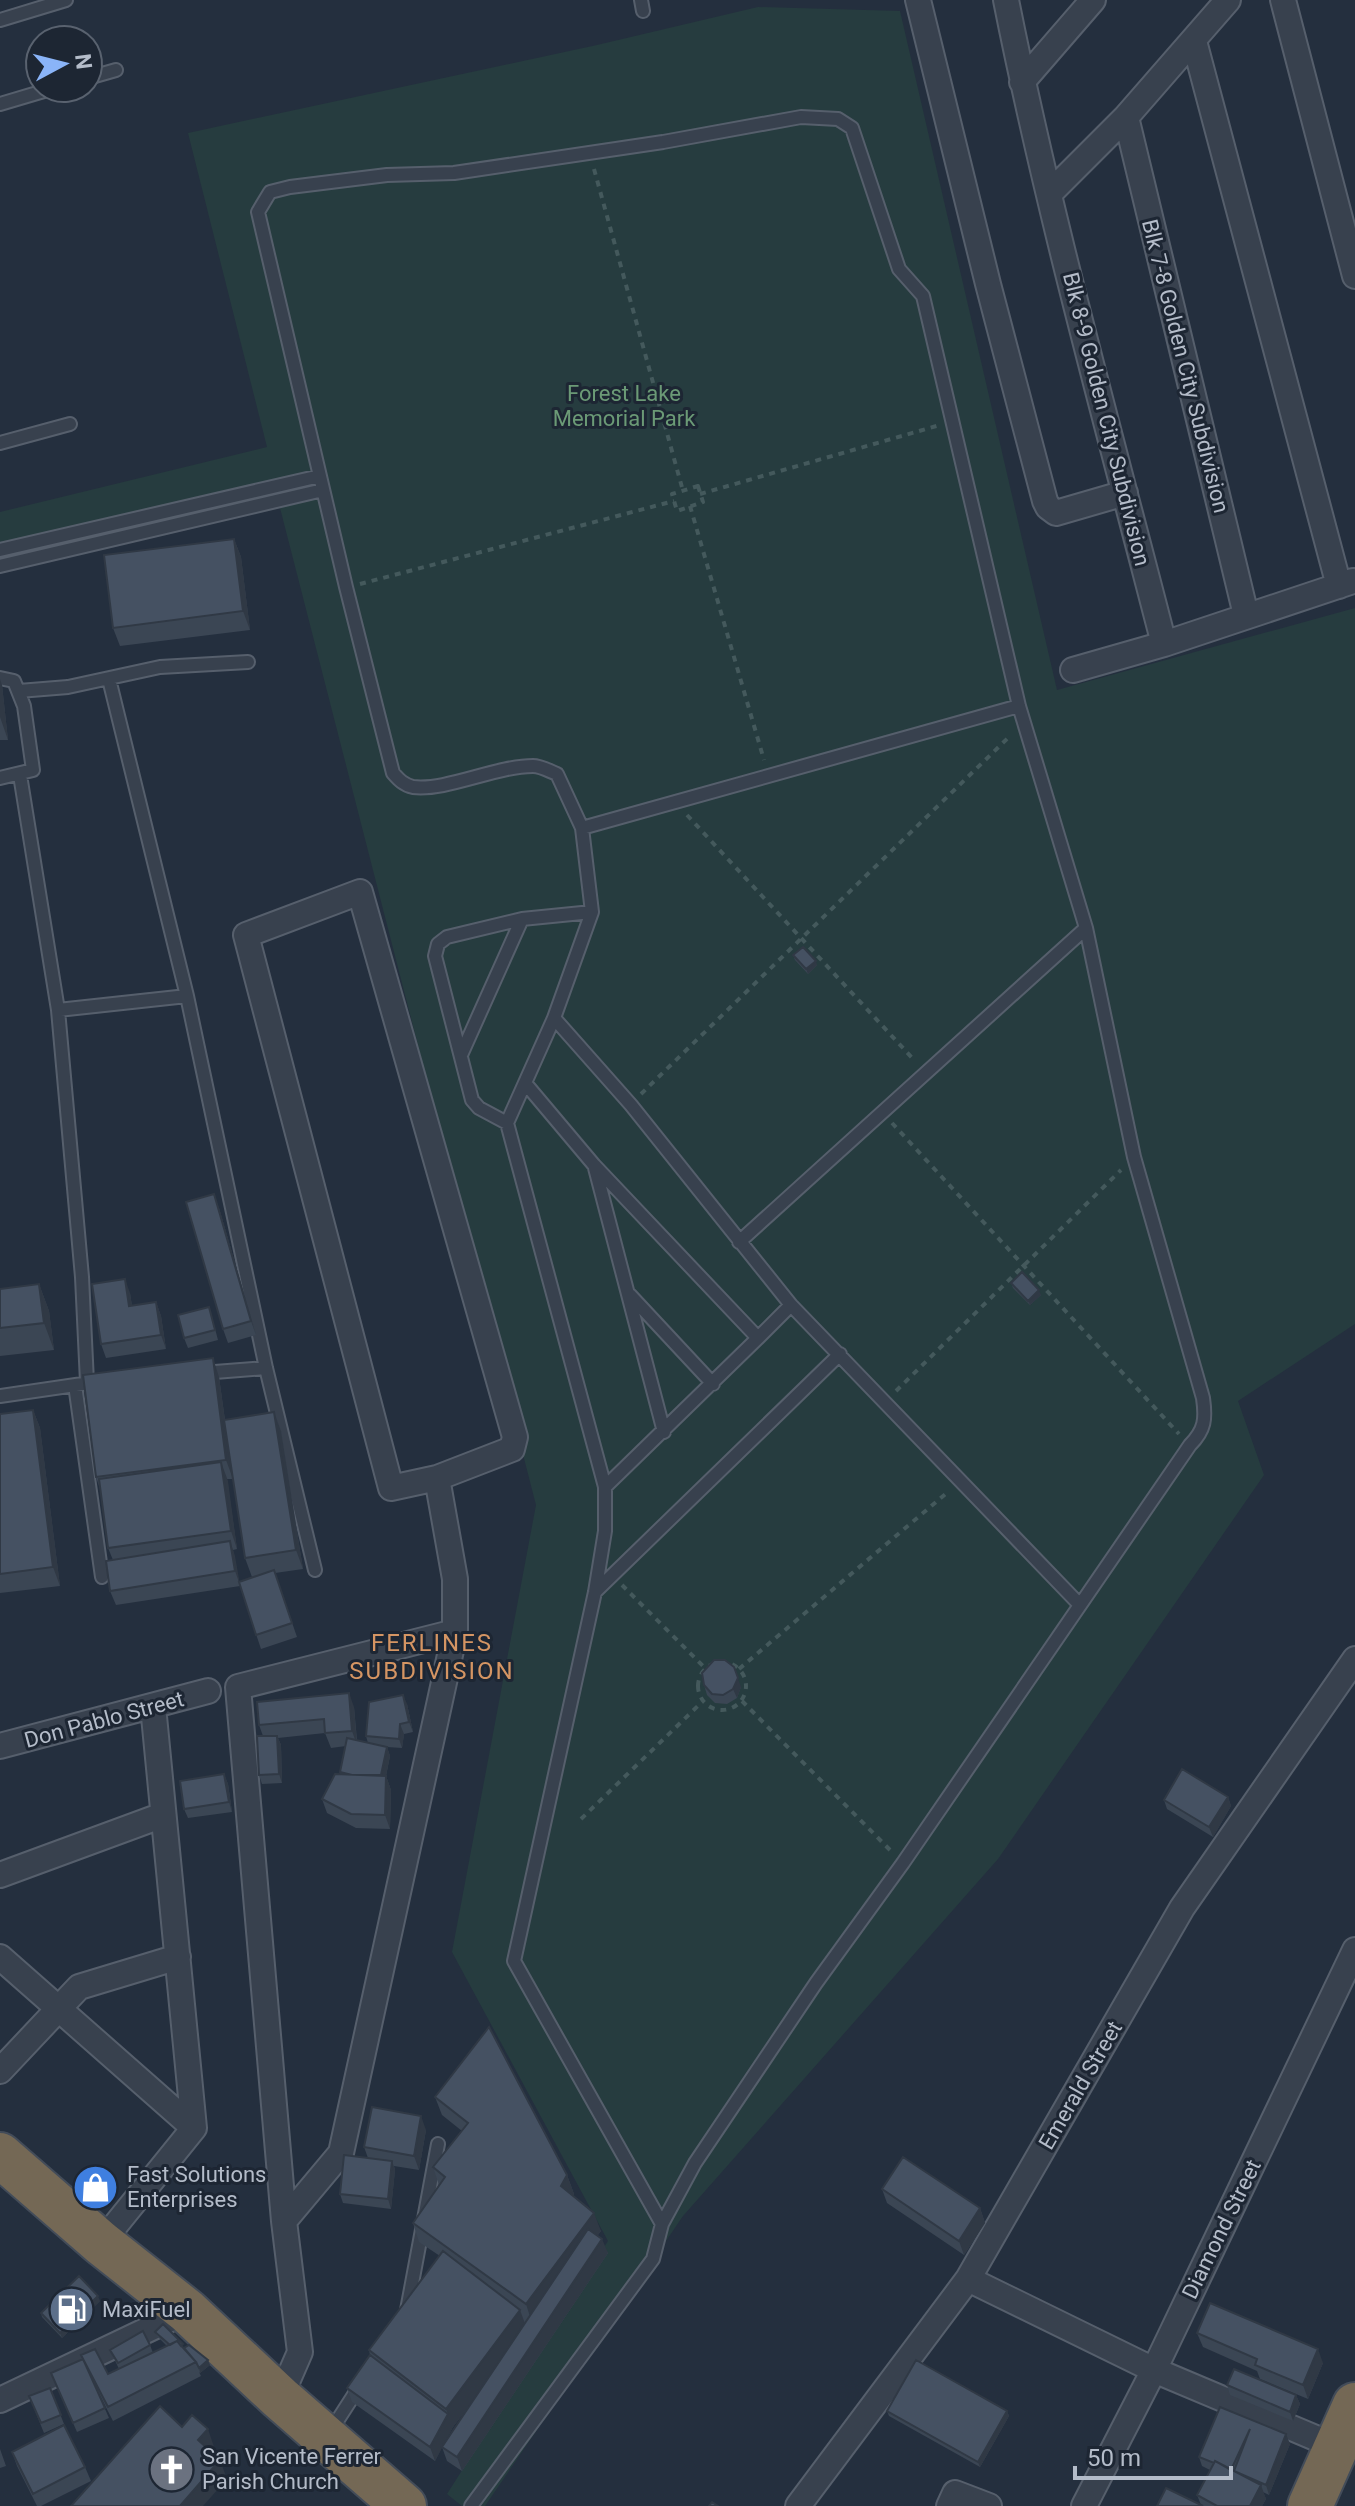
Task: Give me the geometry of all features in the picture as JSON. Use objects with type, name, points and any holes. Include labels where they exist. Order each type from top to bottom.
[{"type":"highway","points":[[0,2155],[101,2243],[187,2311],[280,2398],[404,2506]]},
{"type":"highway","points":[[1310,2506],[1346,2451],[1355,2405]]},
{"type":"street","points":[[918,0],[1045,501],[1056,513],[1125,493]]},
{"type":"street","name":"Blk 8-9 Golden City Subdivision","points":[[1006,0],[1049,194],[1164,644]]},
{"type":"street","points":[[1022,82],[1093,0]]},
{"type":"street","points":[[1049,194],[1126,117],[1228,0]]},
{"type":"street","points":[[1283,0],[1355,276]]},
{"type":"street","points":[[1073,670],[1164,644],[1347,583],[1194,41]]},
{"type":"street","name":"Blk 7-8 Golden City Subdivision","points":[[1126,117],[1246,615]]},
{"type":"street","points":[[360,892],[515,1437],[512,1449],[437,1478],[391,1488],[246,935],[360,892]]},
{"type":"street","points":[[284,2221],[341,2153],[455,1632],[455,1579],[437,1478]]},
{"type":"street","points":[[280,2398],[300,2352],[284,2221],[238,1687],[455,1632]]},
{"type":"street","name":"Emerald Street","points":[[798,2506],[968,2279],[1182,1908],[1355,1659]]},
{"type":"street","name":"Don Pablo Street","points":[[0,1746],[208,1691]]},
{"type":"street","points":[[101,2243],[194,2128],[153,1706]]},
{"type":"street","points":[[0,1875],[163,1815]]},
{"type":"street","name":"Diamond Street","points":[[1084,2506],[1154,2370],[1355,1950]]},
{"type":"street","points":[[0,1957],[194,2128]]},
{"type":"street","points":[[0,2071],[79,1987],[178,1957]]},
{"type":"street","points":[[968,2279],[1154,2370],[1346,2451]]},
{"type":"street","points":[[5,2389],[187,2311]]},
{"type":"street","points":[[949,2506],[955,2493],[989,2506]]},
{"type":"lane","points":[[0,20],[66,0]]},
{"type":"lane","points":[[104,73],[116,70]]},
{"type":"lane","points":[[0,104],[24,97]]},
{"type":"lane","points":[[471,2506],[653,2259],[662,2224],[703,2150],[1190,1445],[1202,1433],[1206,1419],[1203,1398],[1134,1157],[1086,928],[1019,706],[923,296],[899,269],[852,128],[838,119],[801,117],[663,142],[454,173],[387,175],[290,187],[270,192],[258,212],[393,773],[401,783],[414,787],[508,768],[536,766],[557,774],[582,828],[592,912],[554,1018],[507,1123],[605,1487],[605,1531],[595,1592],[514,1961],[662,2224]]},
{"type":"lane","points":[[0,443],[70,424]]},
{"type":"lane","points":[[0,550],[320,476]]},
{"type":"lane","points":[[0,566],[323,490]]},
{"type":"lane","points":[[19,691],[68,687],[160,667],[248,662]]},
{"type":"lane","points":[[0,678],[14,681],[19,691],[33,770],[0,778]]},
{"type":"lane","points":[[109,679],[187,996],[266,1368],[315,1570]]},
{"type":"lane","points":[[582,828],[1019,706]]},
{"type":"lane","points":[[20,775],[58,1010],[82,1277],[81,1384],[102,1577]]},
{"type":"lane","points":[[507,1123],[479,1108],[472,1100],[435,956],[438,944],[447,937],[522,919],[592,912]]},
{"type":"lane","points":[[461,1055],[522,919]]},
{"type":"lane","points":[[739,1242],[1086,928]]},
{"type":"lane","points":[[58,1010],[187,996]]},
{"type":"lane","points":[[554,1018],[631,1105],[791,1305],[1080,1605]]},
{"type":"lane","points":[[525,1083],[594,1165],[758,1338]]},
{"type":"lane","points":[[594,1165],[664,1432]]},
{"type":"lane","points":[[628,1293],[713,1384]]},
{"type":"lane","points":[[605,1487],[791,1305]]},
{"type":"lane","points":[[595,1592],[840,1354]]},
{"type":"lane","points":[[192,1374],[266,1368]]},
{"type":"lane","points":[[0,1396],[102,1381]]},
{"type":"lane","points":[[399,2323],[407,2310],[438,2144]]},
{"type":"lane","points":[[326,2438],[366,2375]]},
{"type":"path","points":[[589,152],[683,491]]},
{"type":"path","points":[[700,494],[954,421]]},
{"type":"path","points":[[698,486],[703,502],[677,511],[672,494],[683,491],[698,486]]},
{"type":"path","points":[[346,587],[674,501]]},
{"type":"path","points":[[690,506],[769,778]]},
{"type":"path","points":[[631,1105],[1024,723]]},
{"type":"path","points":[[675,801],[926,1073]]},
{"type":"path","points":[[882,1113],[1190,1445]]},
{"type":"path","points":[[884,1403],[1134,1157]]},
{"type":"path","points":[[739,1669],[960,1482]]},
{"type":"path","points":[[612,1576],[705,1668]]},
{"type":"path","points":[[720,1661],[739,1669],[746,1686],[742,1701],[728,1710],[720,1710],[703,1701],[698,1682],[705,1668],[720,1661]]},
{"type":"path","points":[[581,1819],[703,1701]]},
{"type":"path","points":[[742,1701],[903,1863]]},
{"type":"green space","name":"Forest Lake Memorial Park","points":[[758,7],[900,11],[1057,690],[1355,608],[1355,1324],[1238,1401],[1264,1475],[998,1859],[683,2216],[485,2506],[462,2506],[447,2494],[608,2241],[452,1952],[536,1505],[279,504],[0,571],[0,512],[267,447],[188,133]]},
{"type":"building","points":[[234,539],[243,611],[113,628],[104,555]]},
{"type":"building","points":[[803,947],[816,961],[806,969],[793,955]]},
{"type":"building","points":[[214,1194],[251,1321],[223,1329],[186,1202]]},
{"type":"building","points":[[1022,1272],[1039,1290],[1028,1301],[1011,1283]]},
{"type":"building","points":[[125,1279],[129,1306],[156,1302],[161,1335],[101,1344],[92,1284]]},
{"type":"building","points":[[39,1284],[44,1323],[0,1328],[0,1289]]},
{"type":"building","points":[[209,1307],[215,1330],[184,1338],[178,1315]]},
{"type":"building","points":[[213,1358],[226,1460],[96,1477],[83,1375]]},
{"type":"building","points":[[33,1410],[53,1567],[0,1574],[0,1414]]},
{"type":"building","points":[[274,1412],[296,1550],[245,1558],[224,1420]]},
{"type":"building","points":[[221,1462],[231,1531],[108,1548],[99,1479]]},
{"type":"building","points":[[230,1541],[235,1571],[110,1591],[106,1561]]},
{"type":"building","points":[[274,1570],[292,1623],[256,1635],[239,1582]]},
{"type":"building","points":[[714,1660],[725,1660],[734,1667],[738,1678],[733,1689],[723,1695],[712,1694],[704,1685],[702,1673]]},
{"type":"building","points":[[349,1693],[352,1731],[325,1733],[324,1719],[259,1725],[257,1702]]},
{"type":"building","points":[[403,1695],[409,1722],[400,1724],[399,1739],[366,1736],[369,1702]]},
{"type":"building","points":[[257,1736],[277,1736],[279,1774],[259,1775]]},
{"type":"building","points":[[347,1738],[387,1747],[381,1775],[340,1772]]},
{"type":"building","points":[[1182,1769],[1228,1797],[1209,1827],[1164,1800]]},
{"type":"building","points":[[224,1774],[229,1802],[184,1809],[180,1781]]},
{"type":"building","points":[[335,1774],[386,1776],[385,1815],[351,1814],[322,1799]]},
{"type":"building","points":[[489,2027],[567,2175],[561,2186],[594,2213],[526,2304],[413,2223],[445,2177],[433,2167],[468,2123],[435,2097]]},
{"type":"building","points":[[372,2107],[421,2116],[414,2156],[364,2147]]},
{"type":"building","points":[[344,2155],[392,2161],[388,2199],[340,2194]]},
{"type":"building","points":[[903,2157],[980,2208],[959,2241],[882,2189]]},
{"type":"building","points":[[588,2229],[602,2239],[457,2457],[442,2447]]},
{"type":"building","points":[[443,2251],[520,2310],[446,2409],[369,2350]]},
{"type":"building","name":"MaxiFuel","points":[[79,2276],[98,2296],[60,2333],[41,2313]]},
{"type":"building","points":[[1210,2303],[1318,2349],[1303,2385],[1255,2365],[1257,2359],[1197,2333]]},
{"type":"building","points":[[163,2324],[183,2344],[181,2346],[177,2341],[170,2345],[155,2332]]},
{"type":"building","points":[[143,2331],[150,2345],[118,2363],[110,2350]]},
{"type":"building","points":[[177,2341],[196,2362],[108,2407],[81,2355],[95,2349],[108,2374]]},
{"type":"building","points":[[189,2345],[208,2360],[199,2368],[184,2348]]},
{"type":"building","points":[[370,2355],[448,2414],[430,2447],[347,2388]]},
{"type":"building","points":[[83,2359],[105,2408],[73,2423],[51,2373]]},
{"type":"building","points":[[916,2360],[1007,2411],[978,2462],[887,2411]]},
{"type":"building","points":[[1234,2369],[1296,2395],[1290,2412],[1227,2385]]},
{"type":"building","points":[[50,2388],[61,2415],[41,2423],[29,2396]]},
{"type":"building","name":"San Vicente Ferrer Parish Church","points":[[160,2406],[182,2427],[192,2415],[208,2429],[198,2440],[220,2460],[180,2506],[71,2506]]},
{"type":"building","points":[[1220,2407],[1286,2434],[1266,2485],[1234,2471],[1250,2429],[1231,2470],[1199,2457]]},
{"type":"building","points":[[64,2425],[85,2467],[33,2494],[12,2452]]},
{"type":"building","points":[[1215,2461],[1261,2485],[1250,2506],[1217,2506],[1197,2495]]},
{"type":"building","points":[[1166,2488],[1203,2506],[1157,2506]]},
{"type":"place","name":"Fast Solutions Enterprises","points":[[96,2187]]},
{"type":"place","name":"MaxiFuel","points":[[71,2309]]},
{"type":"place","name":"San Vicente Ferrer Parish Church","points":[[171,2469]]},
{"type":"district","name":"FERLINES SUBDIVISION","points":[[432,1657]]}]
